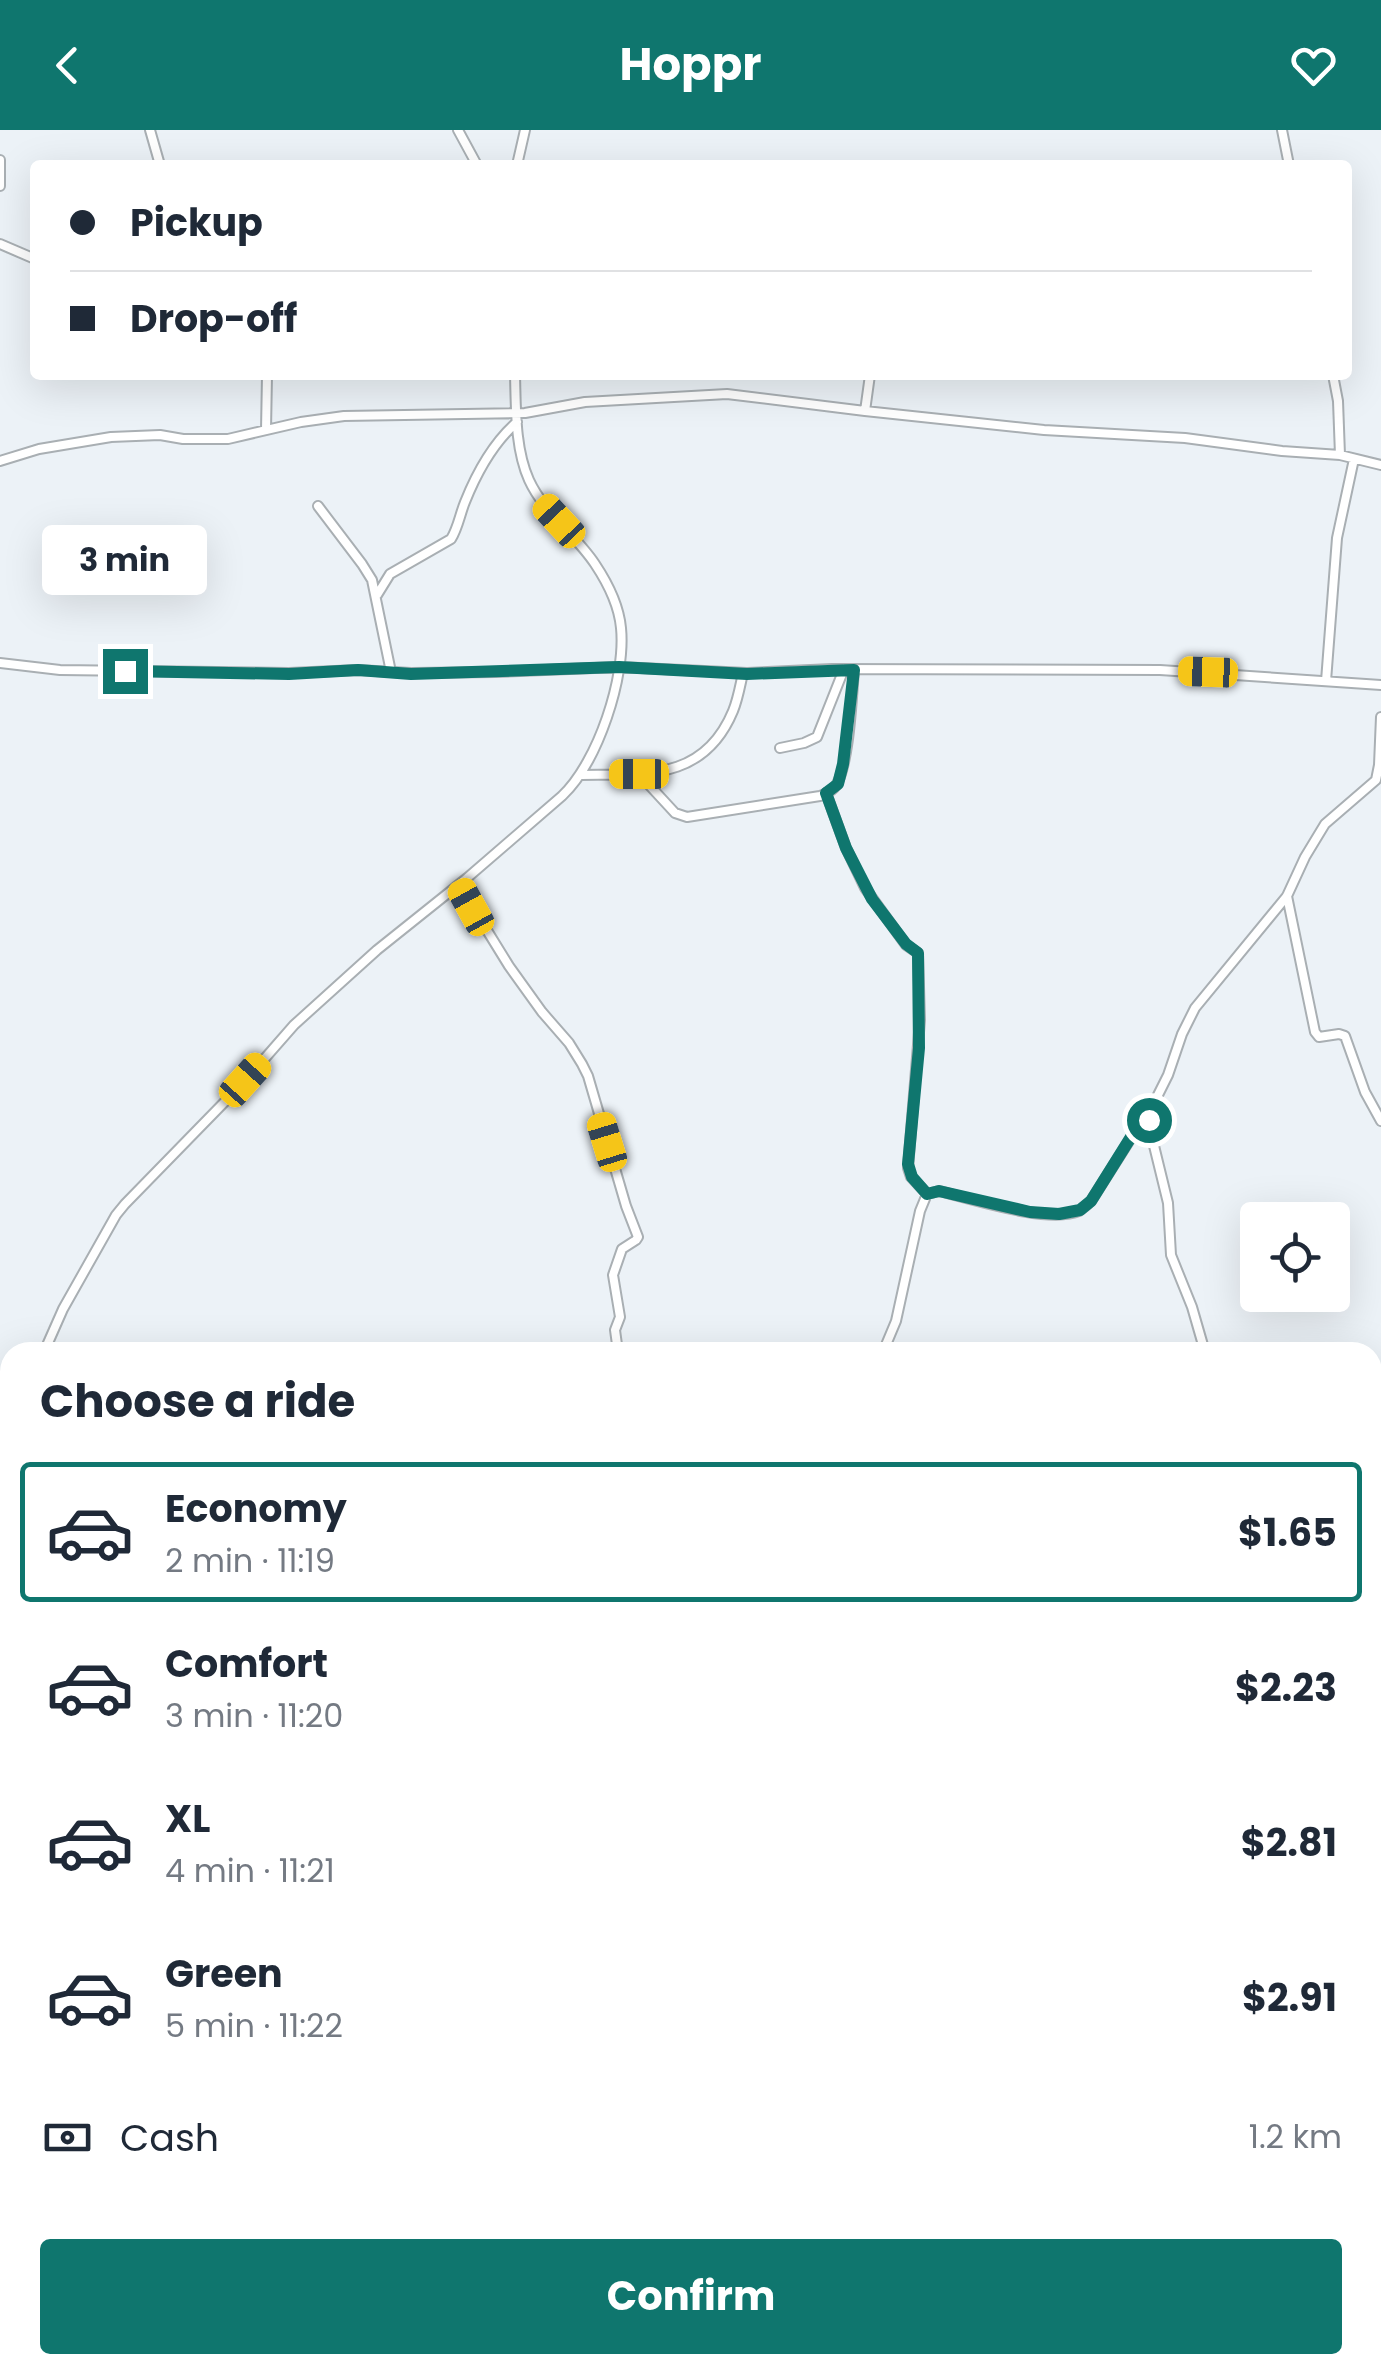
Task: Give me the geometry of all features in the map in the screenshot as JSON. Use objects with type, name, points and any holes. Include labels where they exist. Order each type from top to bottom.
[{"type":"street","points":[[150,130],[159,160]]},
{"type":"street","points":[[458,130],[474,160]]},
{"type":"street","points":[[518,160],[525,130]]},
{"type":"street","points":[[1282,130],[1288,160]]},
{"type":"street","points":[[0,160],[0,186]]},
{"type":"street","points":[[0,244],[30,257]]},
{"type":"street","points":[[266,380],[266,430]]},
{"type":"street","points":[[49,1342],[125,1204],[294,1025],[575,783],[602,734],[619,667],[621,626],[609,590],[593,560],[545,506],[530,480],[522,457],[516,380]]},
{"type":"street","points":[[865,411],[869,380]]},
{"type":"street","points":[[1334,380],[1340,456]]},
{"type":"street","points":[[0,461],[39,449],[111,437],[228,439],[302,422],[364,414],[517,418],[585,402],[704,394],[1044,430],[1173,437],[1340,456],[1381,465]]},
{"type":"street","points":[[377,595],[390,574],[451,539],[487,458],[517,418]]},
{"type":"street","points":[[1326,681],[1338,538],[1354,459]]},
{"type":"street","points":[[318,506],[369,574],[377,595],[391,672]]},
{"type":"street","points":[[0,663],[95,671],[289,674],[619,667],[743,673],[1160,670],[1381,686]]},
{"type":"street","points":[[780,748],[804,744],[816,737],[844,670]]},
{"type":"street","points":[[639,774],[675,813],[687,817],[826,793],[838,784],[843,764],[854,670]]},
{"type":"street","points":[[581,774],[639,774],[689,764],[710,748],[734,708],[743,673]]},
{"type":"street","points":[[927,1194],[939,1191],[1040,1214],[1066,1214],[1091,1201],[1163,1086],[1195,1008],[1287,896],[1325,824],[1376,780],[1381,717]]},
{"type":"street","points":[[826,793],[846,848],[872,899],[906,944],[918,953],[920,1034],[908,1164],[912,1177],[927,1194]]},
{"type":"street","points":[[459,885],[508,966],[569,1043],[588,1076],[638,1237],[622,1249],[614,1275],[620,1317],[614,1330],[616,1342]]},
{"type":"street","points":[[1287,896],[1316,1035],[1344,1036],[1365,1092],[1381,1121]]},
{"type":"street","points":[[1146,1113],[1168,1204],[1172,1255],[1202,1342]]},
{"type":"street","points":[[887,1342],[927,1194]]},
{"type":"route","points":[[125,671],[289,674],[358,670],[411,674],[619,667],[747,674],[854,670],[843,764],[838,784],[826,793],[865,888],[891,926],[918,953],[919,1048],[908,1164],[912,1177],[927,1194],[939,1191],[1030,1212],[1073,1212],[1091,1201],[1146,1113],[1149,1120]]}]
